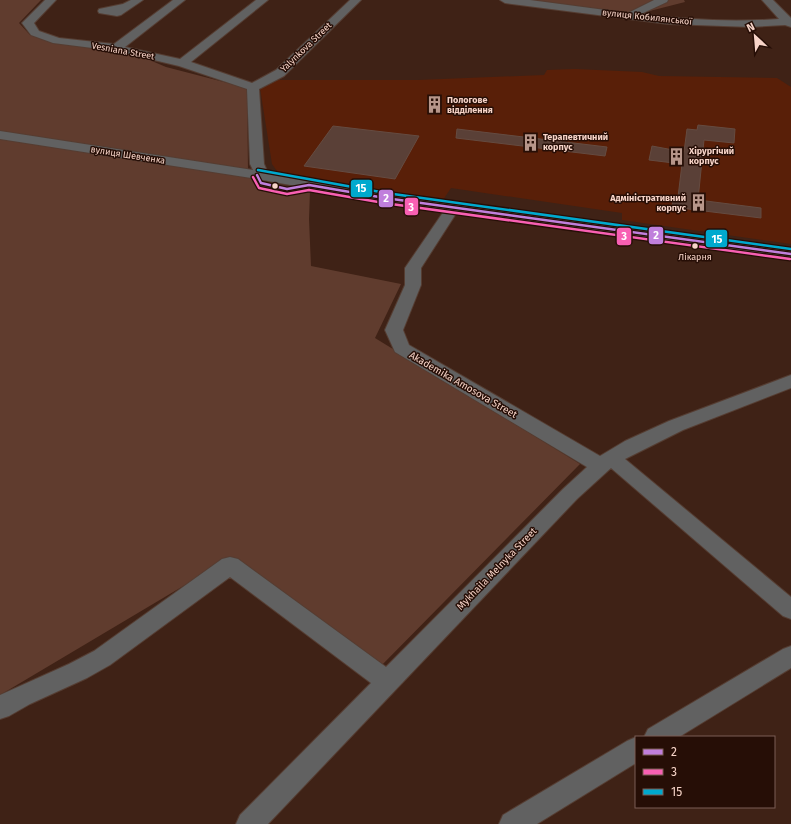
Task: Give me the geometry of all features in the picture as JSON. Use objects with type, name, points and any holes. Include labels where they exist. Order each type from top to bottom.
[{"type":"street","name":"Vesniana Street","points":[[51,0],[28,23],[35,33],[56,41],[116,48],[182,63],[253,88]]},
{"type":"street","points":[[127,7],[138,0]]},
{"type":"street","points":[[116,48],[180,0]]},
{"type":"street","points":[[182,63],[263,0]]},
{"type":"street","name":"Yalynkova Street","points":[[253,88],[280,72],[356,0]]},
{"type":"street","name":"вулиця Кобилянської","points":[[505,0],[528,1],[630,16],[705,23],[751,24],[790,22]]},
{"type":"street","points":[[630,16],[663,0]]},
{"type":"street","points":[[768,0],[790,22]]},
{"type":"street","points":[[253,88],[257,164],[260,176]]},
{"type":"street","name":"вулиця Шевченка","points":[[0,135],[260,176],[323,188],[791,254]]},
{"type":"street","name":"Akademika Amosova Street","points":[[454,206],[413,268],[413,285],[394,330],[401,348],[607,462],[791,610]]},
{"type":"street","name":"Mykhaila Melnyka Street","points":[[250,824],[570,494],[607,462],[659,433],[791,381]]},
{"type":"street","points":[[0,708],[21,696],[78,671],[102,658],[230,565],[387,681]]},
{"type":"street","points":[[658,736],[791,656]]},
{"type":"street","points":[[513,824],[635,751]]},
{"type":"shaded area","points":[[0,0],[41,0],[19,23],[30,35],[54,42],[133,53],[166,67],[247,88],[248,171],[242,176],[310,191],[309,219],[311,266],[401,284],[375,338],[580,464],[379,668],[227,560],[0,695]]},
{"type":"shaded area","points":[[518,0],[684,0],[685,2],[630,16]]},
{"type":"shaded area","points":[[575,69],[642,72],[659,76],[777,78],[791,87],[791,244],[622,220],[622,213],[451,188],[443,200],[335,184],[279,174],[272,164],[260,88],[272,80],[418,80],[544,75],[547,70]]},
{"type":"building","name":"Хірургічий корпус","points":[[698,125],[735,129],[734,143],[704,140],[698,200],[761,208],[761,218],[672,207],[673,197],[678,197],[682,164],[649,160],[652,146],[684,152],[687,129],[697,130]]},
{"type":"building","points":[[333,126],[419,136],[395,179],[304,166]]},
{"type":"building","name":"Терапевтичний корпус","points":[[457,129],[607,147],[605,156],[456,138]]},
{"type":"transit line","name":"15","points":[[258,170],[386,193],[791,249]]},
{"type":"transit line","name":"2","points":[[257,175],[261,183],[287,189],[309,185],[385,198],[791,254]]},
{"type":"transit line","name":"3","points":[[253,177],[259,188],[287,194],[309,190],[384,203],[790,259]]},
{"type":"place","name":"Пологове відділення","points":[[434,105]]},
{"type":"place","name":"Терапевтичний корпус","points":[[530,142]]},
{"type":"place","name":"Хірургічий корпус","points":[[676,156]]},
{"type":"place","name":"Адміністративний корпус","points":[[699,203]]},
{"type":"place","name":"Лікарня","points":[[695,246]]}]
